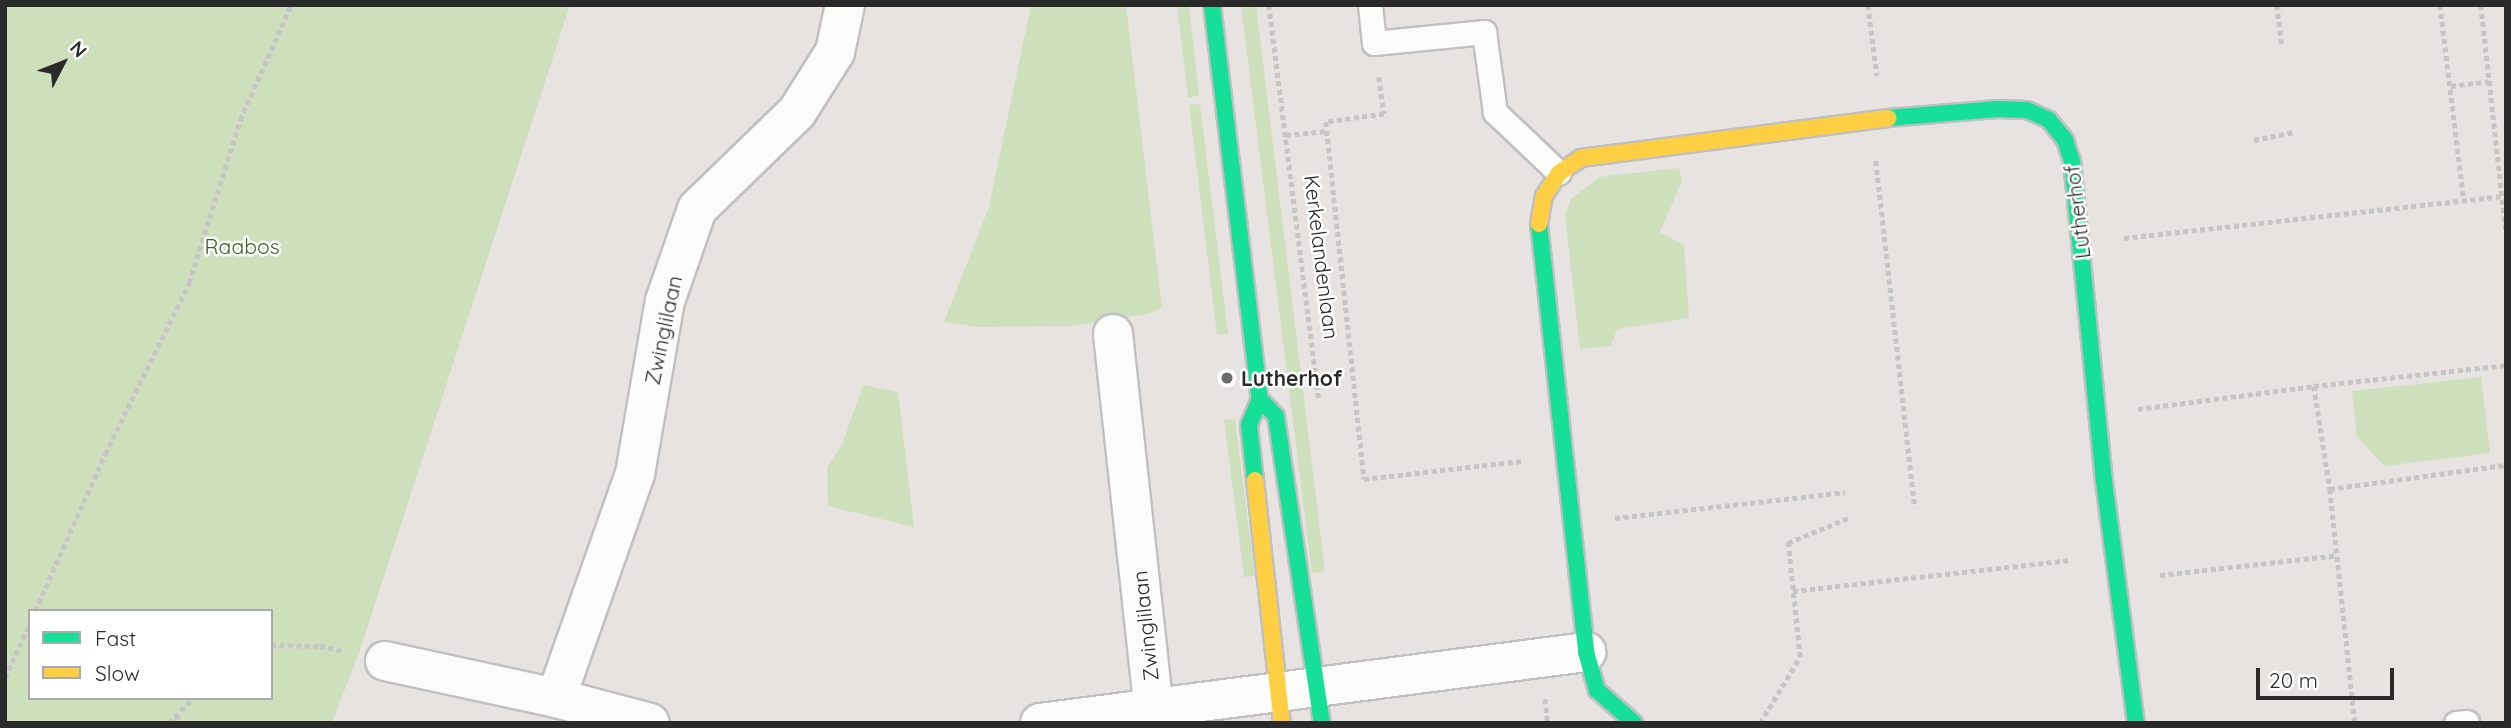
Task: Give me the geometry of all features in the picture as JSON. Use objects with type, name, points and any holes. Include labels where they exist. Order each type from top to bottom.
[{"type":"street","name":"Zwinglilaan","points":[[556,698],[635,474],[665,301],[697,209],[797,112],[835,52],[845,5]]},
{"type":"street","points":[[1212,5],[1260,399],[1249,425],[1297,703]]},
{"type":"street","name":"Lutherhof","points":[[1559,173],[1581,158],[1877,119],[1998,109],[2027,110],[2049,120],[2065,140],[2072,161],[2114,555],[2136,723]]},
{"type":"street","points":[[1559,173],[1544,196],[1538,222],[1586,652],[1597,690],[1634,723]]},
{"type":"street","name":"Zwinglilaan","points":[[1114,334],[1155,716]]},
{"type":"street","points":[[1260,399],[1276,416],[1297,703]]},
{"type":"street","points":[[1297,703],[1586,652]]},
{"type":"street","points":[[385,661],[556,698],[650,723]]},
{"type":"street","name":"Zwinglilaan","points":[[1040,723],[1297,703]]},
{"type":"lane","points":[[1370,5],[1374,43],[1484,32],[1495,112],[1559,173]]},
{"type":"path","points":[[36,609],[105,454],[189,283],[240,120],[291,5]]},
{"type":"path","name":"Kerkelandenlaan","points":[[1269,5],[1320,409]]},
{"type":"path","points":[[1868,5],[1915,508]]},
{"type":"path","points":[[2277,5],[2282,44]]},
{"type":"path","points":[[2440,5],[2464,200]]},
{"type":"path","points":[[2481,5],[2506,230]]},
{"type":"path","points":[[1374,43],[1384,114],[1325,122],[1364,479],[1564,456]]},
{"type":"path","points":[[2451,86],[2489,81]]},
{"type":"path","points":[[1285,135],[1326,131]]},
{"type":"path","points":[[2253,140],[2294,132]]},
{"type":"path","points":[[2081,243],[2502,196]]},
{"type":"path","points":[[2098,414],[2506,365]]},
{"type":"path","points":[[2314,386],[2330,489],[2356,723]]},
{"type":"path","points":[[2330,489],[2506,465]]},
{"type":"path","points":[[1572,523],[1845,492]]},
{"type":"path","points":[[1760,723],[1800,657],[1788,543],[1848,518]]},
{"type":"path","points":[[1793,591],[2114,555]]},
{"type":"path","points":[[2118,580],[2337,555]]},
{"type":"path","points":[[5,678],[28,627]]},
{"type":"path","points":[[273,645],[320,646],[385,661]]},
{"type":"path","points":[[169,723],[191,700]]},
{"type":"path","points":[[176,715],[180,723]]},
{"type":"green space","name":"Raabos","points":[[5,5],[570,5],[360,650],[332,723],[5,723]]},
{"type":"green space","points":[[1031,5],[1126,5],[1162,308],[1148,314],[1070,326],[980,327],[944,322],[989,207]]},
{"type":"green space","points":[[1177,5],[1189,5],[1199,95],[1188,98]]},
{"type":"green space","points":[[1241,5],[1256,5],[1325,571],[1312,573]]},
{"type":"green space","points":[[1200,104],[1228,334],[1217,335],[1189,105]]},
{"type":"green space","points":[[1679,168],[1682,181],[1660,232],[1684,245],[1689,318],[1617,329],[1611,346],[1580,349],[1565,215],[1571,199],[1599,177]]},
{"type":"green space","points":[[2481,377],[2490,453],[2384,466],[2357,437],[2352,391]]},
{"type":"green space","points":[[863,385],[898,392],[914,527],[828,506],[827,467],[842,445]]},
{"type":"green space","points":[[1235,419],[1255,576],[1244,577],[1224,420]]},
{"type":"traffic: fast","points":[[1212,5],[1260,399],[1249,425],[1255,480]]},
{"type":"traffic: fast","points":[[1888,118],[1998,109],[2027,110],[2049,120],[2065,140],[2072,161],[2104,481],[2136,723]]},
{"type":"traffic: fast","points":[[1539,224],[1586,652],[1597,690],[1634,723]]},
{"type":"traffic: fast","points":[[1260,399],[1276,416],[1322,723]]},
{"type":"traffic: slow","points":[[1539,224],[1544,196],[1559,173],[1581,158],[1888,118]]},
{"type":"traffic: slow","points":[[1255,480],[1282,723]]},
{"type":"place","name":"Lutherhof","points":[[1227,378]]}]
